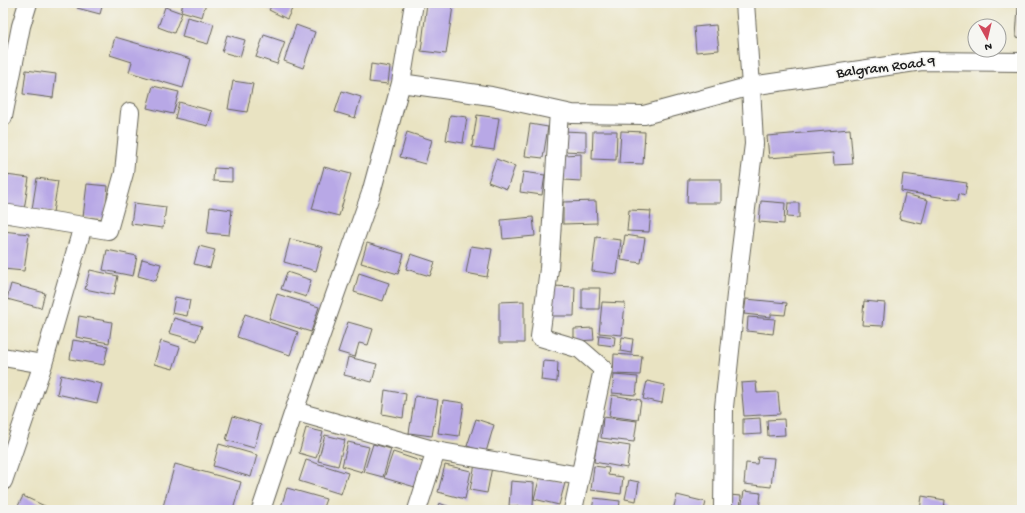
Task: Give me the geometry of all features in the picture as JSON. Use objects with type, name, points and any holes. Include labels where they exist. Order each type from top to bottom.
[{"type":"street","points":[[3,117],[28,3]]},
{"type":"street","points":[[261,510],[294,411],[372,193],[401,83],[414,3]]},
{"type":"street","points":[[723,510],[724,407],[754,144],[752,86],[745,3]]},
{"type":"street","name":"Balgram Road 9","points":[[401,83],[491,96],[572,114],[644,115],[752,86],[922,61],[1022,62]]},
{"type":"street","points":[[559,111],[549,269],[540,337],[580,349],[603,370],[573,510]]},
{"type":"street","points":[[3,213],[108,230],[124,173],[130,112]]},
{"type":"street","points":[[3,481],[43,364],[83,226]]},
{"type":"street","points":[[3,357],[43,364]]},
{"type":"street","points":[[294,411],[436,451],[580,476]]},
{"type":"street","points":[[417,510],[436,451]]},
{"type":"building","points":[[78,3],[103,3],[100,14],[77,8]]},
{"type":"building","points":[[183,3],[206,3],[202,17],[181,11]]},
{"type":"building","points":[[273,3],[295,3],[287,19],[269,10]]},
{"type":"building","points":[[427,3],[453,6],[446,54],[421,51]]},
{"type":"building","points":[[165,7],[182,13],[174,33],[158,27]]},
{"type":"building","points":[[1018,7],[1022,7],[1022,38],[1016,37]]},
{"type":"building","points":[[187,17],[214,24],[208,44],[182,37]]},
{"type":"building","points":[[296,25],[315,32],[303,68],[284,61]]},
{"type":"building","points":[[716,25],[719,50],[696,52],[694,27]]},
{"type":"building","points":[[227,35],[245,40],[240,57],[222,52]]},
{"type":"building","points":[[264,35],[285,42],[277,64],[256,57]]},
{"type":"building","points":[[115,37],[191,59],[183,88],[129,72],[132,62],[110,55]]},
{"type":"building","points":[[371,64],[390,67],[388,84],[369,82]]},
{"type":"building","points":[[26,70],[56,74],[53,98],[23,94]]},
{"type":"building","points":[[233,81],[253,84],[247,112],[228,109]]},
{"type":"building","points":[[153,86],[179,92],[173,114],[147,108]]},
{"type":"building","points":[[342,91],[361,97],[355,118],[335,112]]},
{"type":"building","points":[[179,102],[212,111],[208,126],[175,118]]},
{"type":"building","points":[[450,115],[467,117],[463,143],[446,140]]},
{"type":"building","points":[[477,115],[499,118],[494,150],[472,147]]},
{"type":"building","points":[[530,124],[548,127],[543,158],[525,156]]},
{"type":"building","points":[[850,129],[853,164],[834,165],[833,153],[769,158],[767,136]]},
{"type":"building","points":[[563,131],[586,132],[586,152],[563,151]]},
{"type":"building","points":[[593,131],[617,131],[616,160],[592,159]]},
{"type":"building","points":[[621,131],[645,132],[643,164],[619,163]]},
{"type":"building","points":[[407,132],[432,140],[425,164],[400,157]]},
{"type":"building","points":[[581,154],[581,181],[564,180],[564,155]]},
{"type":"building","points":[[496,159],[515,166],[507,189],[488,182]]},
{"type":"building","points":[[324,167],[351,174],[339,216],[312,209]]},
{"type":"building","points":[[214,168],[232,169],[232,182],[213,181]]},
{"type":"building","points":[[523,172],[545,175],[542,195],[520,192]]},
{"type":"building","points":[[903,174],[967,183],[965,195],[959,193],[958,200],[901,191]]},
{"type":"building","points":[[6,175],[29,178],[24,210],[3,206]]},
{"type":"building","points":[[37,178],[58,181],[53,212],[32,209]]},
{"type":"building","points":[[688,179],[721,179],[721,203],[687,203]]},
{"type":"building","points":[[87,184],[108,186],[105,219],[83,217]]},
{"type":"building","points":[[905,194],[928,200],[922,224],[899,219]]},
{"type":"building","points":[[596,201],[597,223],[563,224],[563,202]]},
{"type":"building","points":[[761,201],[785,203],[784,224],[759,222]]},
{"type":"building","points":[[134,203],[166,207],[163,228],[131,224]]},
{"type":"building","points":[[788,203],[799,203],[799,218],[787,217]]},
{"type":"building","points":[[210,207],[232,210],[229,235],[207,233]]},
{"type":"building","points":[[629,210],[651,211],[649,232],[627,231]]},
{"type":"building","points":[[533,217],[535,236],[503,239],[501,220]]},
{"type":"building","points":[[3,231],[29,234],[24,271],[3,269]]},
{"type":"building","points":[[625,235],[645,238],[641,263],[621,260]]},
{"type":"building","points":[[596,237],[621,240],[617,274],[592,271]]},
{"type":"building","points":[[290,239],[323,247],[316,271],[284,262]]},
{"type":"building","points":[[367,243],[404,254],[398,274],[361,263]]},
{"type":"building","points":[[199,246],[215,250],[210,268],[194,264]]},
{"type":"building","points":[[471,246],[492,249],[487,277],[466,273]]},
{"type":"building","points":[[107,250],[137,256],[133,276],[103,270]]},
{"type":"building","points":[[411,254],[435,262],[430,276],[406,269]]},
{"type":"building","points":[[142,259],[161,264],[156,281],[138,276]]},
{"type":"building","points":[[90,270],[118,276],[114,295],[85,289]]},
{"type":"building","points":[[287,272],[311,280],[306,297],[281,289]]},
{"type":"building","points":[[359,273],[389,283],[383,301],[354,292]]},
{"type":"building","points":[[11,284],[45,293],[41,308],[7,299]]},
{"type":"building","points":[[553,286],[575,287],[574,316],[552,316]]},
{"type":"building","points":[[582,288],[600,288],[599,309],[582,309]]},
{"type":"building","points":[[277,294],[319,307],[311,332],[269,319]]},
{"type":"building","points":[[175,297],[190,300],[187,316],[172,313]]},
{"type":"building","points":[[746,299],[787,303],[785,315],[771,314],[771,317],[744,314]]},
{"type":"building","points":[[524,301],[524,343],[499,343],[499,302]]},
{"type":"building","points":[[864,301],[885,303],[883,326],[862,325]]},
{"type":"building","points":[[602,302],[625,303],[622,335],[599,333]]},
{"type":"building","points":[[245,314],[298,332],[290,355],[237,337]]},
{"type":"building","points":[[79,316],[112,322],[109,343],[76,337]]},
{"type":"building","points":[[748,317],[775,319],[773,334],[747,331]]},
{"type":"building","points":[[174,318],[202,326],[197,341],[169,333]]},
{"type":"building","points":[[348,322],[373,329],[368,345],[359,343],[355,357],[338,352]]},
{"type":"building","points":[[593,328],[594,340],[574,341],[574,329]]},
{"type":"building","points":[[599,335],[615,337],[614,346],[598,344]]},
{"type":"building","points":[[622,337],[633,339],[631,353],[620,351]]},
{"type":"building","points":[[73,340],[108,346],[104,365],[70,359]]},
{"type":"building","points":[[161,341],[180,347],[173,369],[154,364]]},
{"type":"building","points":[[614,354],[642,356],[640,375],[613,374]]},
{"type":"building","points":[[348,357],[377,364],[372,382],[344,375]]},
{"type":"building","points":[[543,361],[558,362],[557,382],[541,380]]},
{"type":"building","points":[[61,375],[102,384],[97,403],[57,394]]},
{"type":"building","points":[[614,375],[638,377],[636,395],[612,393]]},
{"type":"building","points":[[647,381],[665,385],[662,403],[643,399]]},
{"type":"building","points":[[756,382],[757,393],[778,392],[780,414],[744,416],[741,383]]},
{"type":"building","points":[[385,390],[406,394],[403,418],[382,414]]},
{"type":"building","points":[[612,395],[641,400],[638,420],[609,416]]},
{"type":"building","points":[[415,396],[438,400],[432,436],[409,433]]},
{"type":"building","points":[[443,400],[464,403],[459,436],[438,433]]},
{"type":"building","points":[[3,402],[7,403],[4,419],[3,419]]},
{"type":"building","points":[[233,416],[261,425],[254,448],[226,440]]},
{"type":"building","points":[[603,417],[637,421],[634,442],[601,438]]},
{"type":"building","points":[[760,418],[761,434],[743,435],[743,419]]},
{"type":"building","points":[[476,419],[494,425],[486,452],[467,446]]},
{"type":"building","points":[[784,419],[785,435],[768,436],[767,420]]},
{"type":"building","points":[[306,428],[323,432],[316,458],[299,453]]},
{"type":"building","points":[[325,435],[345,440],[338,466],[318,461]]},
{"type":"building","points":[[597,441],[630,446],[627,468],[594,462]]},
{"type":"building","points":[[348,442],[369,447],[362,472],[342,466]]},
{"type":"building","points":[[219,444],[257,455],[251,477],[213,466]]},
{"type":"building","points":[[373,444],[391,449],[383,477],[364,472]]},
{"type":"building","points":[[393,452],[423,462],[415,487],[384,478]]},
{"type":"building","points":[[758,457],[774,458],[771,487],[744,484],[746,463],[757,464]]},
{"type":"building","points":[[306,460],[348,473],[341,494],[299,481]]},
{"type":"building","points":[[175,464],[241,482],[233,510],[162,510]]},
{"type":"building","points":[[475,464],[492,467],[487,493],[470,490]]},
{"type":"building","points":[[445,465],[471,471],[465,499],[438,492]]},
{"type":"building","points":[[594,466],[609,468],[608,475],[623,477],[621,494],[591,490]]},
{"type":"building","points":[[540,476],[565,483],[559,505],[534,499]]},
{"type":"building","points":[[629,480],[639,482],[636,501],[625,499]]},
{"type":"building","points":[[511,481],[534,483],[533,507],[509,506]]},
{"type":"building","points":[[287,488],[326,499],[322,510],[280,510]]},
{"type":"building","points":[[744,491],[761,493],[759,510],[741,510]]},
{"type":"building","points":[[677,495],[706,502],[704,510],[673,510]]},
{"type":"building","points":[[729,495],[741,496],[740,510],[727,510]]},
{"type":"building","points":[[23,496],[49,508],[49,510],[16,510]]},
{"type":"building","points":[[922,496],[945,500],[944,510],[920,510]]},
{"type":"building","points":[[594,498],[620,501],[619,510],[592,510]]},
{"type":"building","points":[[439,503],[458,510],[436,510]]}]
